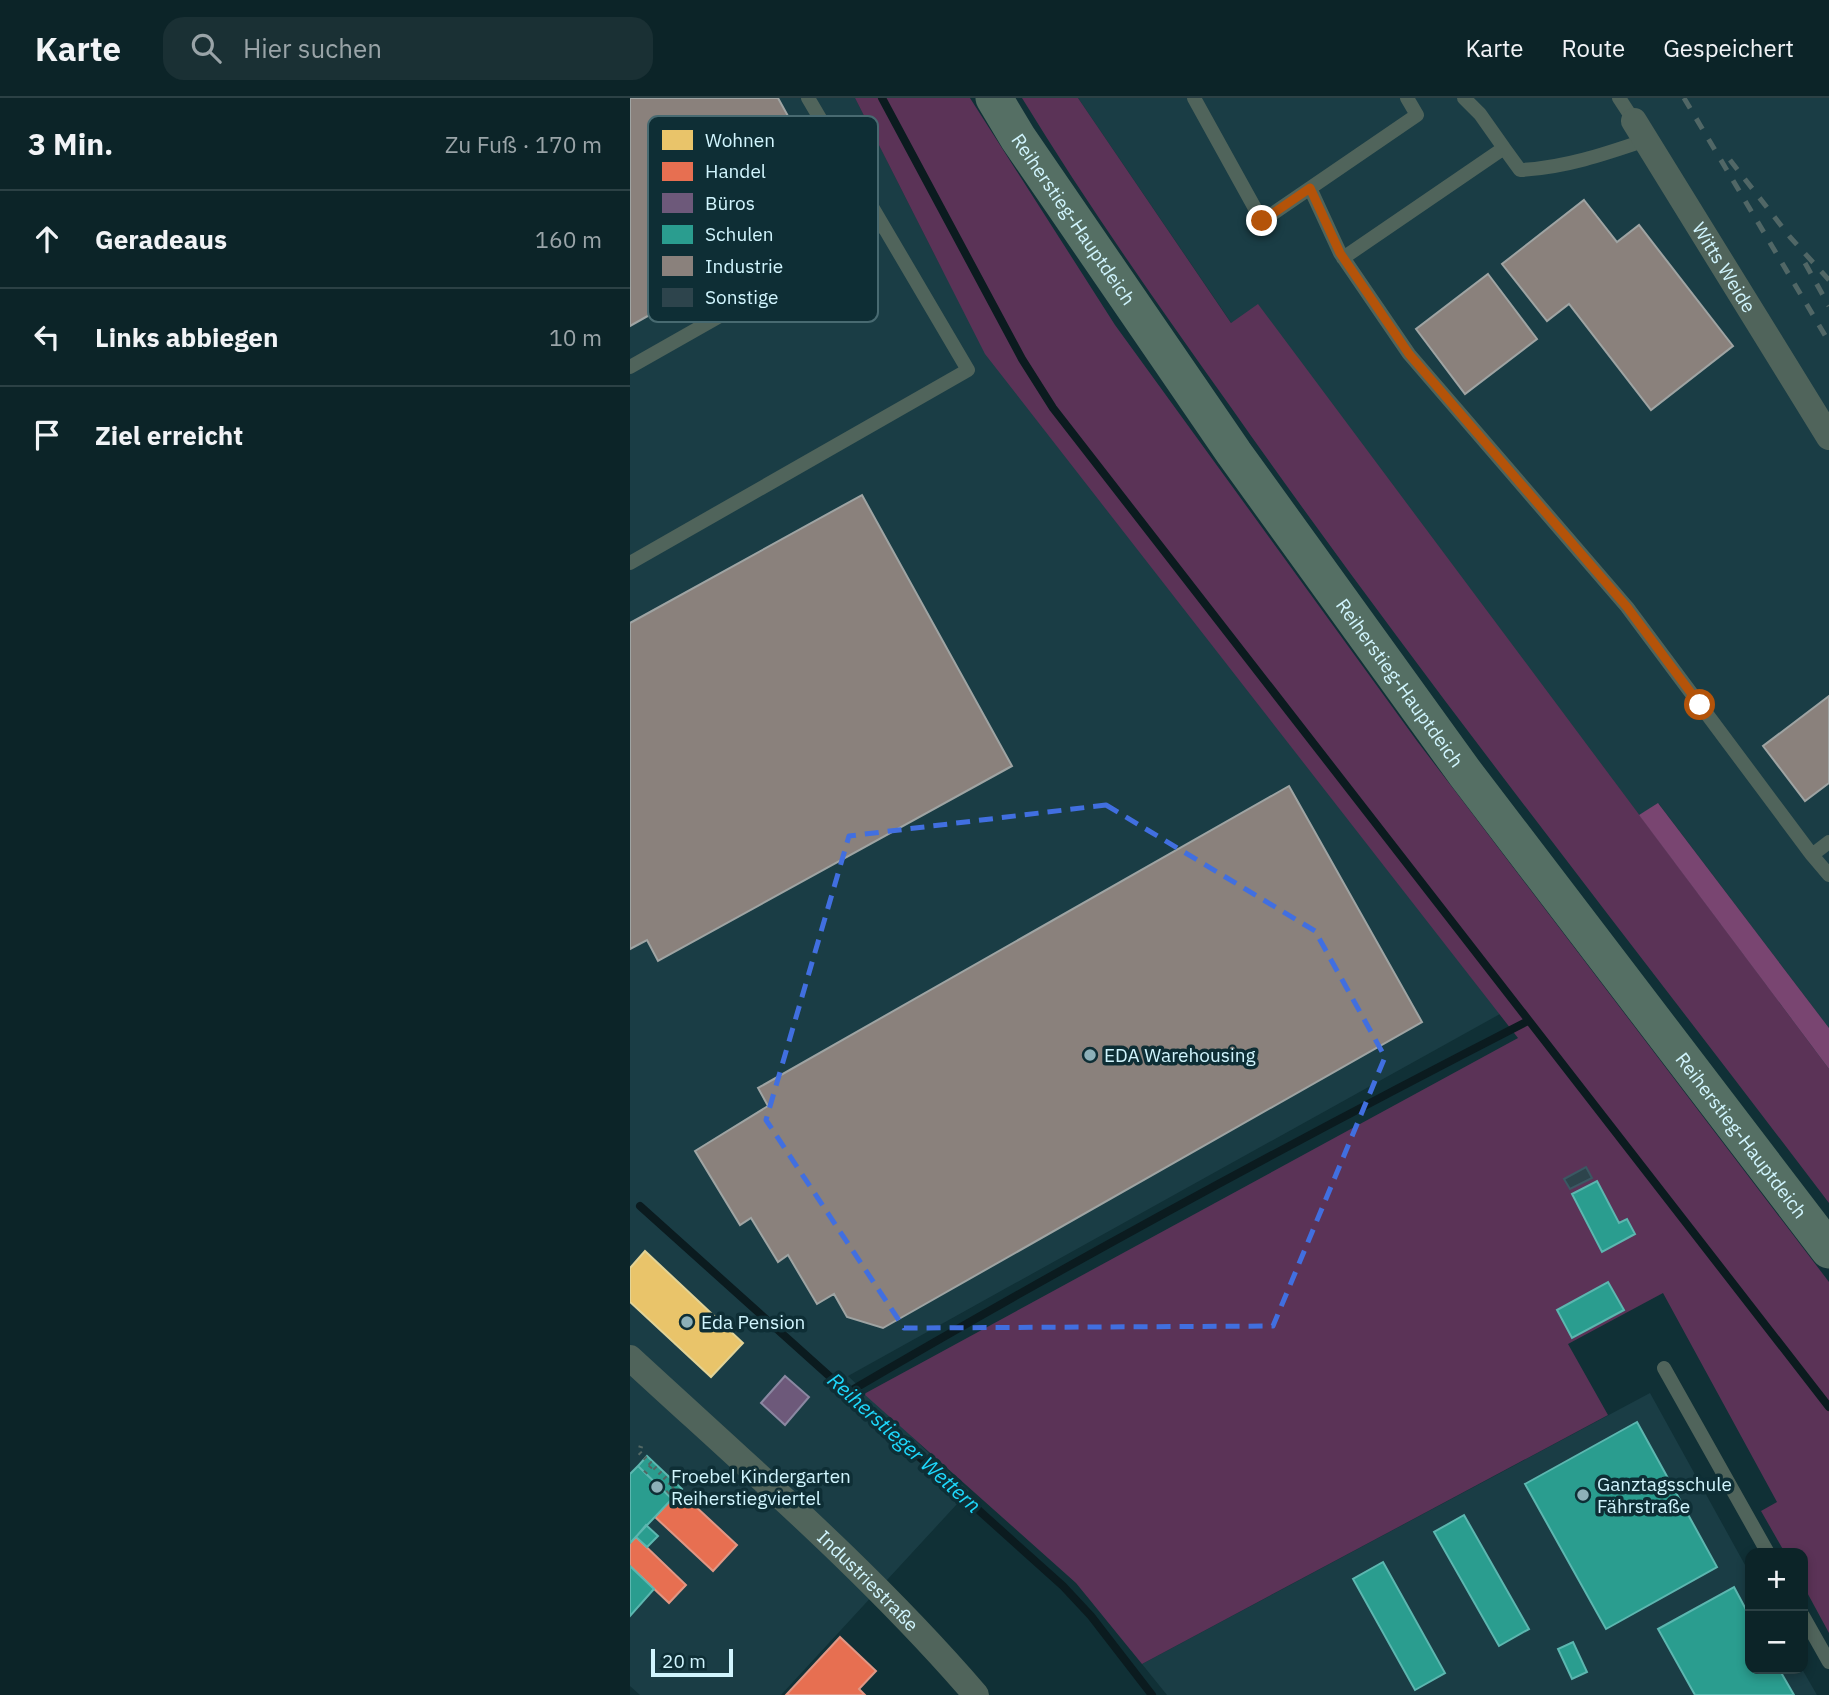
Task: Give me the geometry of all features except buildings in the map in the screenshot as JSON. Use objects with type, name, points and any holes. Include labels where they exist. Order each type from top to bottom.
[{"type":"main road","name":"Reiherstieg-Hauptdeich","points":[[995,98],[1018,138],[1234,453],[1465,773],[1829,1250]]},
{"type":"street","name":"Witts Weide","points":[[1640,130],[1829,437]]},
{"type":"street","name":"Industriestraße","points":[[630,1357],[853,1567],[936,1649],[976,1695]]},
{"type":"lane","points":[[808,98],[818,116]]},
{"type":"lane","points":[[1194,98],[1262,221],[1417,115],[1407,98]]},
{"type":"lane","points":[[1464,98],[1480,114],[1520,170],[1545,169],[1593,158],[1640,130]]},
{"type":"lane","name":"Witts Weide","points":[[1619,98],[1640,130]]},
{"type":"lane","points":[[1343,258],[1504,148]]},
{"type":"lane","points":[[1310,188],[1343,258],[1409,354],[1627,607],[1829,875]]},
{"type":"lane","points":[[630,563],[968,370],[878,219]]},
{"type":"lane","points":[[630,367],[709,322]]},
{"type":"lane","points":[[1812,855],[1829,842]]},
{"type":"lane","points":[[1664,1368],[1765,1548]]},
{"type":"lane","points":[[1808,1625],[1829,1662]]},
{"type":"path","points":[[641,1446],[639,1452],[674,1487],[666,1494]]},
{"type":"path","points":[[645,1473],[652,1465]]},
{"type":"highlighted area","points":[[1106,805],[1315,931],[1385,1057],[1273,1326],[904,1328],[766,1120],[849,836]]},
{"type":"shaded area","points":[[630,98],[855,98],[864,116],[648,116],[648,322],[878,322],[878,143],[941,267],[1031,412],[1500,1014],[848,1376],[969,1491],[781,1695],[640,1695],[630,1686]]},
{"type":"shaded area","points":[[855,98],[970,98],[1115,325],[1417,741],[1829,1282],[1829,1633],[1808,1594],[1808,1548],[1782,1548],[1761,1511],[1777,1502],[1663,1293],[1568,1344],[1608,1415],[1142,1664],[1076,1583],[864,1394],[1518,1038],[985,354],[878,143],[878,116],[864,116]]},
{"type":"shaded area","points":[[1022,98],[1078,98],[1231,323],[1258,304],[1829,1069],[1829,1203],[1450,708],[1302,507],[1123,254]]},
{"type":"shaded area","points":[[1078,98],[1829,98],[1829,1028],[1659,804],[1639,815],[1258,305],[1232,324]]},
{"type":"shaded area","points":[[1658,803],[1829,1028],[1829,1069],[1639,815]]},
{"type":"shaded area","name":"Ganztagsschule Fährstraße","points":[[1650,1393],[1745,1565],[1745,1674],[1805,1674],[1817,1695],[1167,1695],[1142,1664]]},
{"type":"waterway","points":[[882,98],[1022,359],[1053,408],[1829,1407]]},
{"type":"waterway","points":[[847,1393],[1185,1202],[1528,1021]]},
{"type":"waterway","name":"Reiherstieger Wettern","points":[[640,1206],[1063,1586],[1091,1616],[1152,1695]]},
{"type":"railway","points":[[1684,98],[1829,342]]},
{"type":"railway","points":[[1730,160],[1790,237],[1829,280]]},
{"type":"railway","points":[[1805,263],[1829,306]]},
{"type":"place","name":"EDA Warehousing","points":[[1090,1055]]},
{"type":"place","name":"Eda Pension","points":[[687,1322]]},
{"type":"place","name":"Froebel Kindergarten Reiherstiegviertel","points":[[657,1487]]},
{"type":"place","name":"Ganztagsschule Fährstraße","points":[[1583,1495]]},
{"type":"route","points":[[1262,221],[1310,188],[1340,253],[1409,354],[1627,607],[1700,705]]}]
